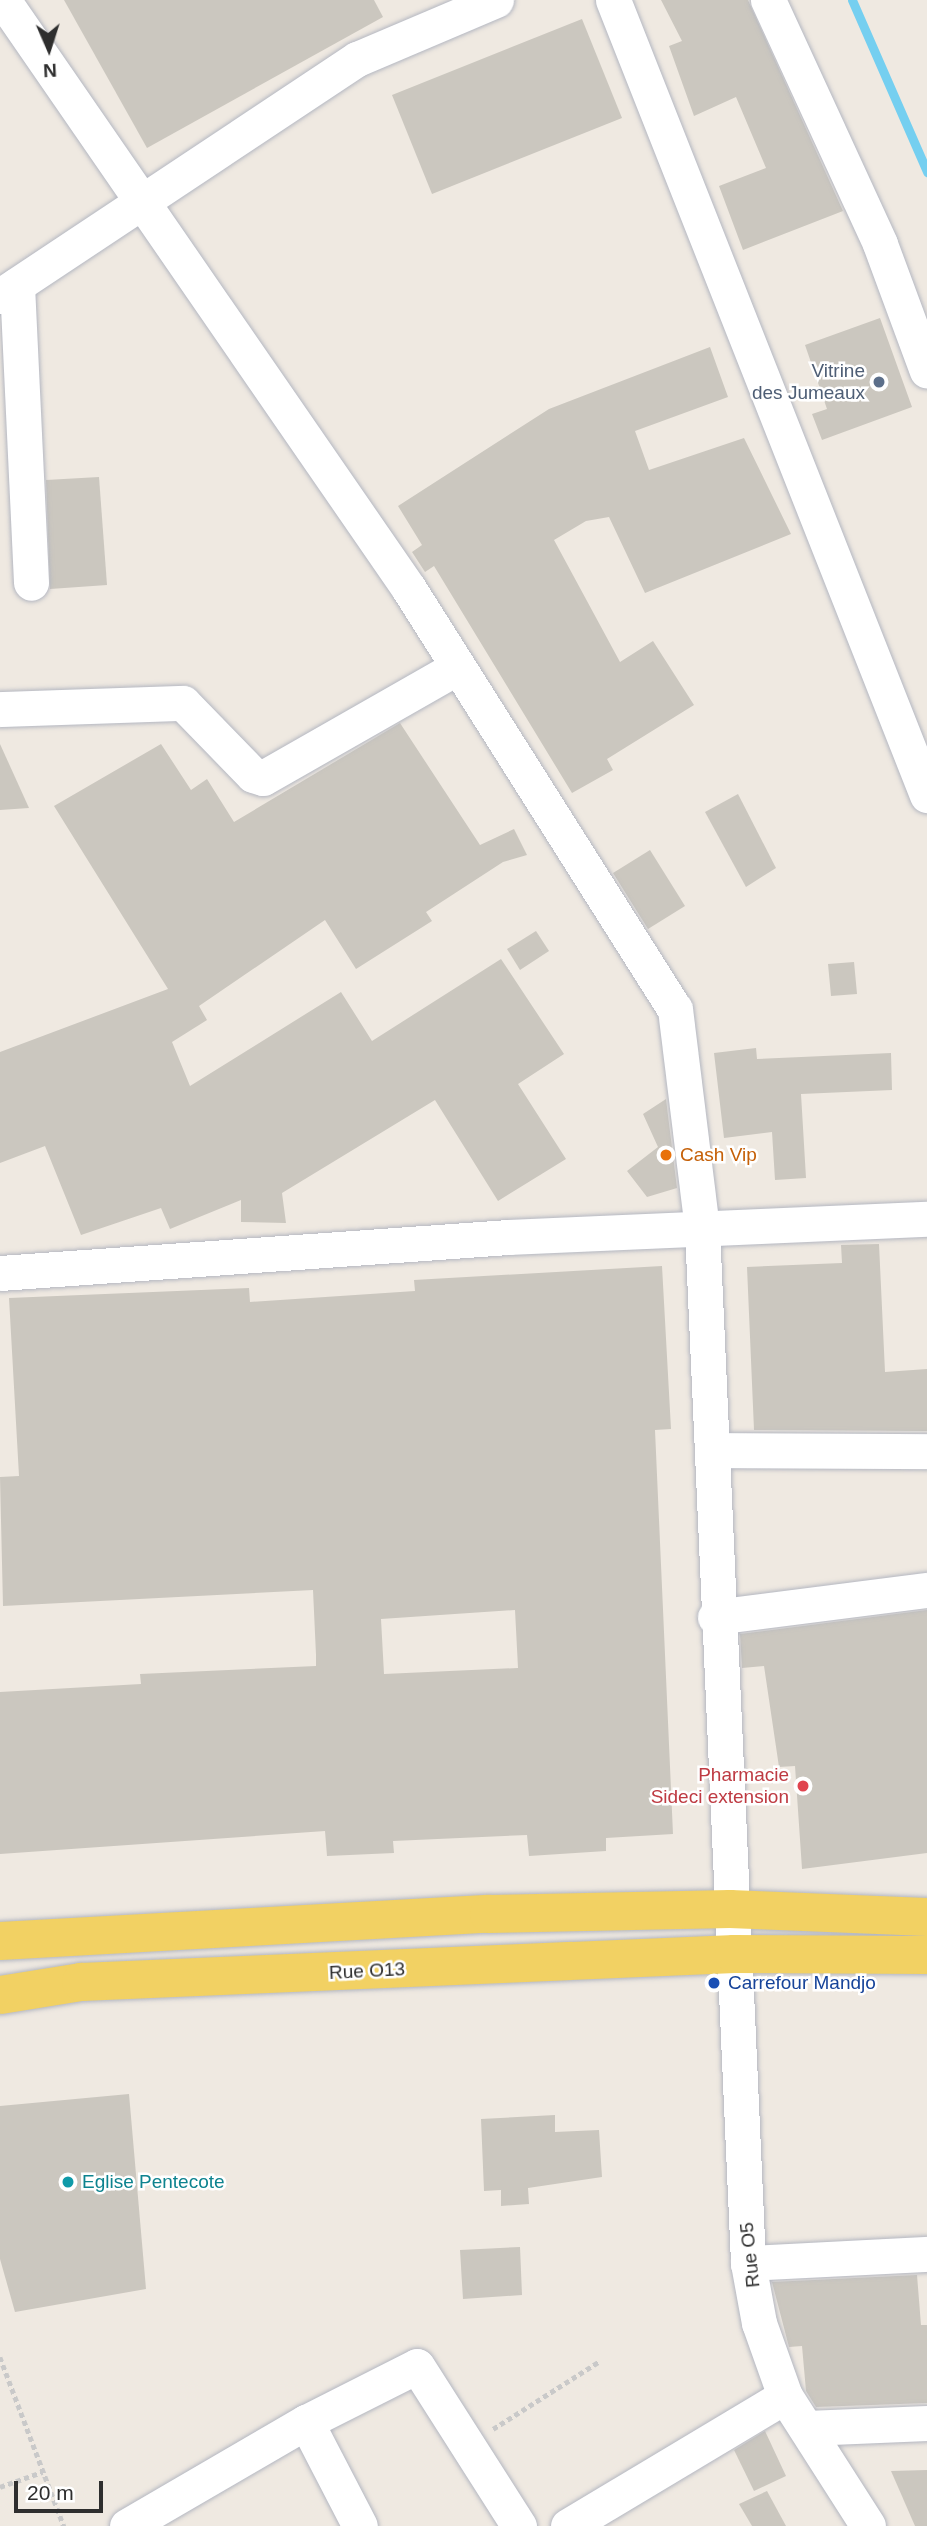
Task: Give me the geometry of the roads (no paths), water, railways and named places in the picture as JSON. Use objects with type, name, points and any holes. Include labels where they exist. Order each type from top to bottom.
[{"type":"main road","points":[[0,1941],[213,1925],[730,1909],[927,1917]]},
{"type":"main road","name":"Rue O13","points":[[0,1995],[81,1982],[734,1954],[927,1955]]},
{"type":"street","name":"Rue O5","points":[[3,0],[139,201],[271,383],[674,1009],[702,1229],[713,1450],[715,1617],[748,2263],[759,2323],[785,2396],[867,2526]]},
{"type":"street","points":[[31,583],[9,291],[139,201],[357,59],[496,0]]},
{"type":"street","points":[[613,0],[927,795]]},
{"type":"street","points":[[768,0],[880,244],[927,372]]},
{"type":"street","points":[[0,709],[183,703],[253,775],[264,778],[456,668]]},
{"type":"street","points":[[0,1273],[702,1229],[927,1219]]},
{"type":"street","points":[[713,1450],[927,1451]]},
{"type":"street","points":[[715,1617],[927,1590]]},
{"type":"street","points":[[748,2263],[927,2254]]},
{"type":"street","points":[[127,2526],[306,2422],[417,2365],[519,2526]]},
{"type":"street","points":[[568,2526],[785,2396]]},
{"type":"street","points":[[306,2422],[360,2526]]},
{"type":"street","points":[[807,2428],[927,2423]]},
{"type":"waterway","points":[[852,0],[927,172]]},
{"type":"place","name":"Vitrine des Jumeaux","points":[[879,382]]},
{"type":"place","name":"Cash Vip","points":[[666,1155]]},
{"type":"place","name":"Pharmacie Sideci extension","points":[[803,1786]]},
{"type":"place","name":"Carrefour Mandjo","points":[[714,1983]]},
{"type":"place","name":"Eglise Pentecote","points":[[68,2182]]}]
